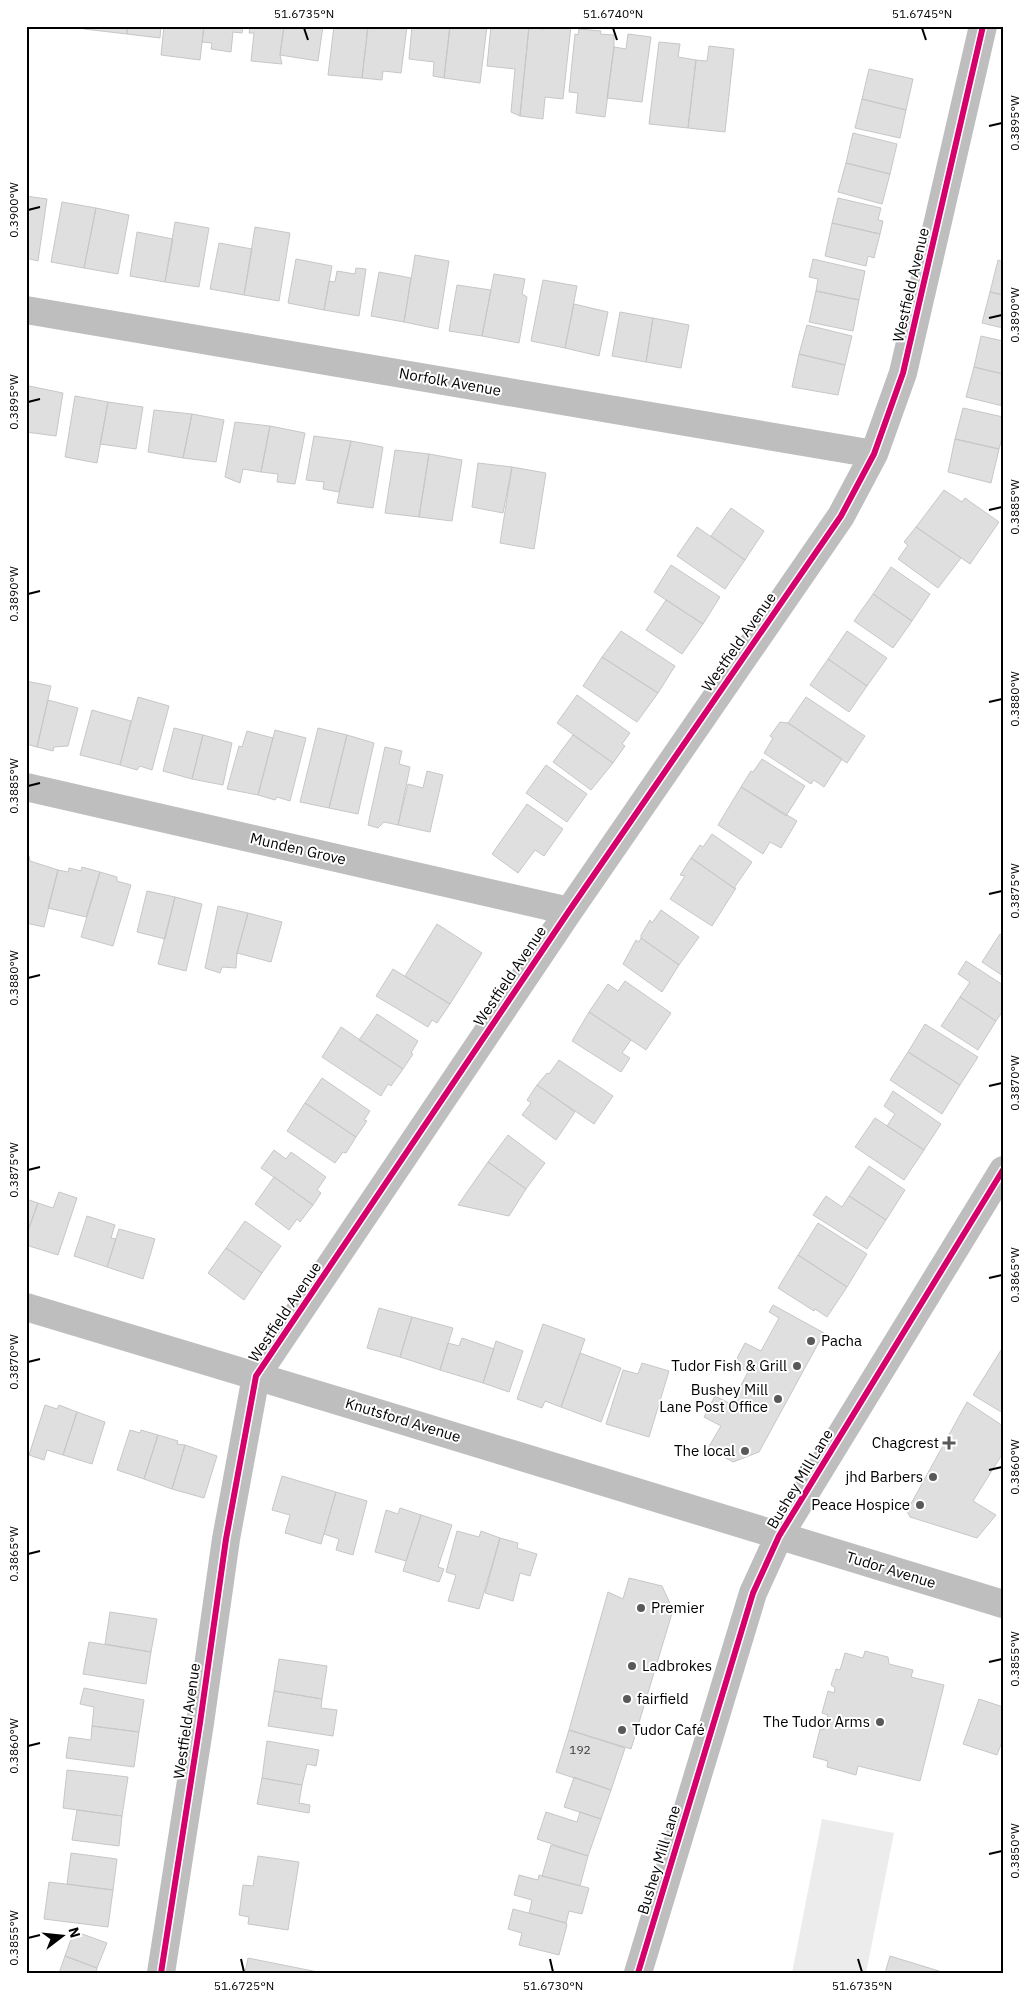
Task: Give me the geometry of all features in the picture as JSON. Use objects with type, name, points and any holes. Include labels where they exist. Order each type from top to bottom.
[{"type":"street","name":"Westfield Avenue","points":[[161,1973],[200,1723],[226,1539],[256,1376],[569,911],[841,516],[874,454],[903,373],[983,26]]},
{"type":"street","name":"Norfolk Avenue","points":[[26,310],[874,454]]},
{"type":"street","name":"Munden Grove","points":[[26,787],[569,911]]},
{"type":"street","name":"Bushey Mill Lane","points":[[638,1973],[753,1593],[780,1536],[1003,1170]]},
{"type":"street","name":"Knutsford Avenue","points":[[26,1307],[780,1536]]},
{"type":"street","name":"Tudor Avenue","points":[[780,1536],[1003,1604]]},
{"type":"shaded area","points":[[822,1819],[894,1833],[866,1973],[792,1973]]},
{"type":"building","points":[[85,26],[127,26],[127,34],[84,29]]},
{"type":"building","points":[[127,26],[161,26],[160,38],[127,34]]},
{"type":"building","points":[[164,26],[204,26],[200,60],[161,55]]},
{"type":"building","points":[[204,26],[243,26],[242,33],[233,32],[231,52],[211,49],[212,43],[202,42]]},
{"type":"building","points":[[250,26],[284,26],[280,55],[282,64],[251,61],[254,33],[249,33]]},
{"type":"building","points":[[284,26],[323,26],[318,61],[280,55]]},
{"type":"building","points":[[334,26],[368,26],[362,78],[328,75]]},
{"type":"building","points":[[368,26],[407,26],[401,73],[383,71],[382,80],[362,78]]},
{"type":"building","points":[[412,26],[450,26],[444,78],[433,76],[434,62],[409,59]]},
{"type":"building","points":[[450,26],[487,26],[480,83],[444,78]]},
{"type":"building","points":[[491,26],[529,27],[520,116],[511,112],[515,69],[487,66]]},
{"type":"building","points":[[545,26],[571,26],[563,99],[545,97],[543,119],[520,116],[529,27],[544,29]]},
{"type":"building","points":[[579,29],[601,31],[600,34],[614,35],[605,117],[576,113],[578,93],[569,92],[575,34],[578,35]]},
{"type":"building","points":[[628,34],[651,37],[642,102],[607,98],[614,47],[626,49]]},
{"type":"building","points":[[659,42],[680,44],[678,57],[696,60],[688,128],[649,124]]},
{"type":"building","points":[[709,46],[734,49],[725,132],[688,128],[696,60],[707,61]]},
{"type":"building","points":[[869,69],[913,79],[906,110],[862,99]]},
{"type":"building","points":[[862,99],[906,110],[900,138],[855,128]]},
{"type":"building","points":[[853,133],[897,144],[890,174],[846,163]]},
{"type":"building","points":[[846,163],[890,174],[882,204],[838,192]]},
{"type":"building","points":[[26,196],[47,199],[38,261],[26,258]]},
{"type":"building","points":[[838,198],[881,208],[878,220],[883,221],[880,234],[832,223]]},
{"type":"building","points":[[62,202],[96,208],[84,268],[51,262]]},
{"type":"building","points":[[96,208],[129,215],[118,274],[84,268]]},
{"type":"building","points":[[175,222],[209,228],[199,287],[165,282]]},
{"type":"building","points":[[832,223],[880,234],[874,258],[868,256],[866,266],[825,256]]},
{"type":"building","points":[[255,227],[290,233],[279,301],[244,295]]},
{"type":"building","points":[[137,232],[173,239],[165,282],[130,276]]},
{"type":"building","points":[[219,243],[252,249],[244,295],[210,289]]},
{"type":"building","points":[[415,255],[449,261],[438,329],[404,322]]},
{"type":"building","points":[[296,259],[332,266],[324,310],[288,303]]},
{"type":"building","points":[[813,259],[865,271],[859,300],[816,291],[818,279],[809,277]]},
{"type":"building","points":[[998,260],[1003,262],[1003,295],[990,292]]},
{"type":"building","points":[[356,268],[366,269],[359,316],[324,310],[329,281],[335,282],[337,271],[355,274]]},
{"type":"building","points":[[379,272],[411,278],[404,322],[371,316]]},
{"type":"building","points":[[494,274],[525,279],[522,294],[527,297],[519,343],[482,336]]},
{"type":"building","points":[[543,280],[577,286],[565,348],[531,341]]},
{"type":"building","points":[[457,285],[491,290],[482,336],[449,331]]},
{"type":"building","points":[[816,291],[859,300],[853,331],[809,322]]},
{"type":"building","points":[[990,292],[1003,295],[1003,328],[982,323]]},
{"type":"building","points":[[574,304],[608,312],[599,356],[565,348]]},
{"type":"building","points":[[620,312],[653,318],[646,362],[612,356]]},
{"type":"building","points":[[653,318],[689,325],[681,368],[646,362]]},
{"type":"building","points":[[807,325],[852,336],[845,365],[799,354]]},
{"type":"building","points":[[981,336],[1003,341],[1003,374],[974,367]]},
{"type":"building","points":[[799,354],[845,365],[838,395],[792,387]]},
{"type":"building","points":[[974,367],[1003,374],[1003,406],[966,397]]},
{"type":"building","points":[[29,386],[63,393],[56,436],[26,432],[26,402]]},
{"type":"building","points":[[75,396],[108,402],[97,463],[65,457]]},
{"type":"building","points":[[108,402],[143,407],[136,449],[100,444]]},
{"type":"building","points":[[963,408],[1003,417],[1003,434],[999,449],[955,439]]},
{"type":"building","points":[[154,410],[192,414],[183,458],[148,452]]},
{"type":"building","points":[[192,414],[224,420],[216,462],[183,458]]},
{"type":"building","points":[[235,422],[270,426],[261,472],[243,469],[240,483],[225,477]]},
{"type":"building","points":[[270,426],[305,433],[295,484],[277,482],[278,474],[261,472]]},
{"type":"building","points":[[314,436],[351,441],[339,492],[323,489],[324,482],[306,480]]},
{"type":"building","points":[[955,439],[999,449],[991,483],[948,472]]},
{"type":"building","points":[[351,441],[383,447],[373,508],[337,503]]},
{"type":"building","points":[[395,450],[429,454],[419,517],[385,513]]},
{"type":"building","points":[[429,454],[462,460],[452,521],[419,517]]},
{"type":"building","points":[[478,463],[512,467],[503,513],[472,507]]},
{"type":"building","points":[[512,467],[546,473],[534,549],[500,543]]},
{"type":"building","points":[[944,490],[962,502],[965,498],[999,522],[970,564],[916,527]]},
{"type":"building","points":[[731,508],[764,531],[745,560],[711,536]]},
{"type":"building","points":[[697,527],[745,560],[725,589],[677,556]]},
{"type":"building","points":[[916,527],[961,558],[938,588],[898,559],[908,545],[904,542]]},
{"type":"building","points":[[671,565],[720,597],[703,624],[654,592]]},
{"type":"building","points":[[891,567],[930,594],[912,621],[873,594]]},
{"type":"building","points":[[873,594],[912,621],[893,648],[854,621]]},
{"type":"building","points":[[666,600],[703,624],[682,654],[646,630]]},
{"type":"building","points":[[621,631],[675,666],[658,693],[602,657]]},
{"type":"building","points":[[847,631],[887,658],[867,686],[828,659]]},
{"type":"building","points":[[602,657],[658,693],[637,722],[583,686]]},
{"type":"building","points":[[828,659],[867,686],[849,712],[810,685]]},
{"type":"building","points":[[26,681],[51,686],[37,747],[26,744]]},
{"type":"building","points":[[577,695],[630,733],[622,744],[625,746],[613,763],[557,723]]},
{"type":"building","points":[[138,697],[169,706],[152,770],[140,766],[137,770],[120,765]]},
{"type":"building","points":[[806,697],[865,736],[847,763],[788,723]]},
{"type":"building","points":[[48,700],[78,708],[68,746],[54,747],[53,751],[37,747]]},
{"type":"building","points":[[92,710],[131,721],[120,765],[80,755]]},
{"type":"building","points":[[780,722],[788,723],[842,759],[824,787],[814,780],[811,784],[764,753],[773,738],[770,736]]},
{"type":"building","points":[[174,728],[203,735],[192,779],[163,771]]},
{"type":"building","points":[[318,728],[347,735],[329,808],[300,802]]},
{"type":"building","points":[[275,730],[306,738],[290,801],[277,797],[275,800],[258,795]]},
{"type":"building","points":[[247,731],[273,738],[258,795],[227,789],[239,746],[242,747]]},
{"type":"building","points":[[203,735],[232,743],[223,785],[192,779]]},
{"type":"building","points":[[347,735],[374,743],[358,814],[329,808]]},
{"type":"building","points":[[573,735],[613,763],[591,790],[553,762]]},
{"type":"building","points":[[385,747],[402,751],[399,764],[410,767],[398,825],[384,822],[378,828],[368,825]]},
{"type":"building","points":[[762,759],[805,786],[786,816],[741,787],[751,771],[753,772]]},
{"type":"building","points":[[546,765],[587,794],[567,822],[526,793]]},
{"type":"building","points":[[427,771],[443,775],[430,832],[398,825],[408,784],[423,788]]},
{"type":"building","points":[[741,787],[797,821],[781,848],[770,842],[763,854],[718,825]]},
{"type":"building","points":[[527,804],[563,829],[544,856],[535,850],[518,873],[492,854]]},
{"type":"building","points":[[712,834],[752,862],[734,888],[691,858],[700,845],[703,847]]},
{"type":"building","points":[[26,855],[29,856],[30,861],[58,870],[44,927],[26,923]]},
{"type":"building","points":[[691,858],[736,888],[712,926],[670,899],[685,876],[680,875]]},
{"type":"building","points":[[82,867],[100,872],[86,917],[48,908],[58,870],[68,872],[69,868],[81,871]]},
{"type":"building","points":[[100,872],[117,877],[117,881],[131,885],[113,946],[81,937]]},
{"type":"building","points":[[147,891],[175,897],[165,939],[137,932]]},
{"type":"building","points":[[175,897],[202,904],[186,971],[158,964]]},
{"type":"building","points":[[218,906],[248,913],[237,953],[236,968],[222,967],[220,973],[205,968]]},
{"type":"building","points":[[661,910],[699,937],[679,965],[641,938],[650,920],[652,923]]},
{"type":"building","points":[[248,913],[282,922],[271,962],[237,953]]},
{"type":"building","points":[[437,924],[482,953],[450,1004],[405,976]]},
{"type":"building","points":[[1000,934],[1003,936],[1003,976],[982,962]]},
{"type":"building","points":[[641,938],[679,965],[662,992],[623,964],[636,940],[639,942]]},
{"type":"building","points":[[966,961],[1003,985],[1003,1011],[996,1021],[960,997],[970,982],[958,974]]},
{"type":"building","points":[[393,969],[450,1004],[437,1023],[432,1020],[428,1027],[376,996]]},
{"type":"building","points":[[625,981],[671,1013],[646,1050],[589,1012],[608,984],[618,991]]},
{"type":"building","points":[[960,997],[996,1021],[978,1050],[941,1026]]},
{"type":"building","points":[[589,1012],[631,1040],[622,1053],[630,1058],[621,1072],[572,1041]]},
{"type":"building","points":[[377,1014],[418,1041],[411,1053],[413,1054],[403,1069],[359,1040]]},
{"type":"building","points":[[925,1024],[978,1057],[960,1085],[908,1052]]},
{"type":"building","points":[[341,1027],[403,1069],[391,1086],[388,1084],[381,1096],[322,1057]]},
{"type":"building","points":[[908,1052],[960,1085],[942,1114],[890,1080]]},
{"type":"building","points":[[559,1060],[613,1096],[594,1124],[537,1085],[547,1073],[549,1074]]},
{"type":"building","points":[[322,1078],[370,1111],[364,1120],[367,1121],[356,1137],[305,1103]]},
{"type":"building","points":[[537,1085],[575,1112],[556,1140],[522,1115],[531,1103],[527,1100]]},
{"type":"building","points":[[893,1091],[941,1124],[924,1150],[887,1126],[895,1114],[884,1106]]},
{"type":"building","points":[[305,1103],[356,1137],[346,1153],[343,1152],[335,1163],[287,1131]]},
{"type":"building","points":[[875,1118],[924,1150],[904,1180],[855,1147]]},
{"type":"building","points":[[508,1135],[545,1163],[526,1189],[488,1162]]},
{"type":"building","points":[[274,1150],[286,1159],[291,1152],[326,1177],[317,1190],[321,1193],[313,1205],[261,1168]]},
{"type":"building","points":[[488,1162],[526,1189],[509,1216],[458,1205]]},
{"type":"building","points":[[869,1166],[905,1190],[886,1220],[849,1196]]},
{"type":"building","points":[[274,1177],[313,1205],[300,1222],[297,1219],[289,1230],[255,1204]]},
{"type":"building","points":[[59,1192],[77,1198],[58,1255],[26,1245],[26,1236],[38,1203],[53,1208]]},
{"type":"building","points":[[826,1196],[842,1207],[849,1196],[886,1220],[867,1249],[813,1215]]},
{"type":"building","points":[[26,1199],[38,1203],[26,1236]]},
{"type":"building","points":[[87,1216],[115,1225],[111,1238],[116,1239],[107,1267],[74,1256]]},
{"type":"building","points":[[245,1221],[281,1246],[262,1273],[226,1248]]},
{"type":"building","points":[[818,1223],[867,1254],[847,1287],[798,1255]]},
{"type":"building","points":[[119,1229],[155,1239],[143,1279],[107,1267]]},
{"type":"building","points":[[226,1248],[262,1273],[244,1300],[208,1273]]},
{"type":"building","points":[[798,1255],[847,1287],[827,1317],[778,1288]]},
{"type":"building","points":[[773,1305],[824,1333],[759,1452],[733,1462],[708,1448],[721,1426],[704,1417],[715,1396],[731,1404],[748,1372],[734,1364],[745,1343],[761,1351],[779,1318],[769,1312]]},
{"type":"building","points":[[379,1308],[412,1317],[400,1357],[367,1348]]},
{"type":"building","points":[[412,1317],[453,1328],[440,1370],[400,1357]]},
{"type":"building","points":[[543,1324],[585,1339],[561,1407],[545,1401],[542,1408],[517,1399]]},
{"type":"building","points":[[462,1338],[494,1349],[483,1383],[440,1370],[448,1343],[459,1346]]},
{"type":"building","points":[[496,1341],[523,1351],[509,1392],[483,1383]]},
{"type":"building","points":[[1003,1347],[1003,1413],[973,1395]]},
{"type":"building","points":[[580,1353],[621,1368],[601,1422],[561,1407]]},
{"type":"building","points":[[642,1363],[669,1371],[649,1437],[606,1424],[623,1370],[638,1374]]},
{"type":"building","points":[[967,1402],[1003,1426],[1003,1453],[973,1501],[996,1515],[977,1538],[910,1517],[907,1511]]},
{"type":"building","points":[[45,1405],[57,1409],[59,1405],[77,1412],[63,1455],[47,1450],[44,1460],[29,1455]]},
{"type":"building","points":[[77,1412],[105,1422],[92,1464],[63,1455]]},
{"type":"building","points":[[130,1430],[140,1433],[141,1430],[158,1435],[144,1479],[117,1470]]},
{"type":"building","points":[[158,1435],[178,1441],[177,1444],[185,1445],[172,1489],[144,1479]]},
{"type":"building","points":[[185,1445],[217,1456],[204,1498],[172,1489]]},
{"type":"building","points":[[282,1476],[336,1492],[321,1544],[285,1533],[290,1515],[272,1510]]},
{"type":"building","points":[[336,1492],[367,1501],[353,1555],[336,1550],[339,1539],[324,1534]]},
{"type":"building","points":[[400,1508],[421,1515],[406,1561],[375,1552],[386,1510],[398,1514]]},
{"type":"building","points":[[421,1515],[452,1525],[438,1567],[444,1569],[439,1582],[403,1571]]},
{"type":"building","points":[[457,1531],[479,1537],[481,1531],[500,1538],[479,1609],[448,1601],[456,1575],[446,1572]]},
{"type":"building","points":[[500,1538],[518,1543],[517,1548],[537,1554],[530,1576],[520,1573],[513,1601],[485,1593]]},
{"type":"building","points":[[629,1578],[662,1586],[673,1610],[631,1749],[569,1730],[608,1592],[623,1599]]},
{"type":"building","points":[[110,1612],[157,1619],[151,1652],[105,1644]]},
{"type":"building","points":[[89,1642],[151,1652],[146,1684],[83,1674]]},
{"type":"building","name":"The Tudor Arms","points":[[865,1651],[888,1657],[889,1664],[913,1670],[911,1677],[944,1685],[920,1781],[858,1766],[856,1775],[827,1767],[828,1761],[813,1757],[820,1729],[823,1730],[828,1715],[822,1713],[828,1691],[834,1693],[835,1688],[831,1685],[836,1669],[840,1670],[845,1653],[863,1658]]},
{"type":"building","points":[[279,1659],[327,1666],[322,1699],[274,1691]]},
{"type":"building","points":[[84,1688],[144,1700],[139,1732],[92,1726],[94,1707],[80,1704]]},
{"type":"building","points":[[274,1691],[322,1699],[321,1708],[337,1710],[333,1736],[268,1726]]},
{"type":"building","points":[[979,1699],[1003,1707],[1003,1739],[997,1755],[963,1744]]},
{"type":"building","points":[[92,1726],[139,1732],[134,1767],[66,1758],[69,1737],[91,1740]]},
{"type":"building","points":[[569,1730],[625,1748],[611,1790],[556,1772]]},
{"type":"building","points":[[267,1741],[319,1750],[316,1766],[307,1764],[302,1785],[262,1778]]},
{"type":"building","points":[[67,1770],[128,1777],[122,1816],[63,1808]]},
{"type":"building","points":[[574,1777],[611,1790],[601,1819],[564,1807]]},
{"type":"building","points":[[262,1778],[302,1785],[299,1803],[310,1805],[309,1813],[257,1804]]},
{"type":"building","points":[[77,1810],[122,1816],[119,1846],[72,1840]]},
{"type":"building","points":[[546,1812],[577,1822],[580,1812],[601,1819],[588,1856],[537,1839]]},
{"type":"building","points":[[551,1845],[588,1856],[580,1886],[542,1876]]},
{"type":"building","points":[[71,1853],[117,1859],[113,1890],[67,1884]]},
{"type":"building","points":[[258,1856],[299,1862],[288,1930],[248,1924],[249,1917],[239,1915],[243,1885],[253,1886]]},
{"type":"building","points":[[519,1875],[538,1880],[539,1875],[589,1888],[582,1914],[569,1911],[566,1923],[529,1913],[532,1900],[514,1895]]},
{"type":"building","points":[[49,1882],[113,1890],[108,1927],[44,1919]]},
{"type":"building","points":[[513,1909],[566,1923],[559,1955],[519,1945],[522,1933],[508,1929]]},
{"type":"building","points":[[74,1931],[107,1943],[97,1968],[65,1956]]},
{"type":"building","points":[[65,1956],[97,1968],[96,1973],[59,1973]]},
{"type":"building","points":[[890,1956],[939,1971],[939,1973],[885,1973]]},
{"type":"building","points":[[248,1958],[323,1973],[245,1973]]},
{"type":"cycle path","points":[[161,1973],[200,1723],[226,1539],[256,1376],[569,911],[841,516],[874,454],[903,373],[983,26]]},
{"type":"cycle path","points":[[638,1973],[753,1593],[779,1536],[1003,1170]]},
{"type":"place","name":"Pacha","points":[[811,1341]]},
{"type":"place","name":"Tudor Fish & Grill","points":[[797,1366]]},
{"type":"place","name":"Bushey Mill Lane Post Office","points":[[778,1399]]},
{"type":"place","name":"Chagcrest","points":[[949,1443]]},
{"type":"place","name":"The local","points":[[745,1451]]},
{"type":"place","name":"jhd Barbers","points":[[933,1477]]},
{"type":"place","name":"Peace Hospice","points":[[920,1505]]},
{"type":"place","name":"Premier","points":[[641,1608]]},
{"type":"place","name":"Ladbrokes","points":[[632,1666]]},
{"type":"place","name":"fairfield","points":[[627,1699]]},
{"type":"place","name":"The Tudor Arms","points":[[880,1722]]},
{"type":"place","name":"Tudor Café","points":[[622,1730]]}]
